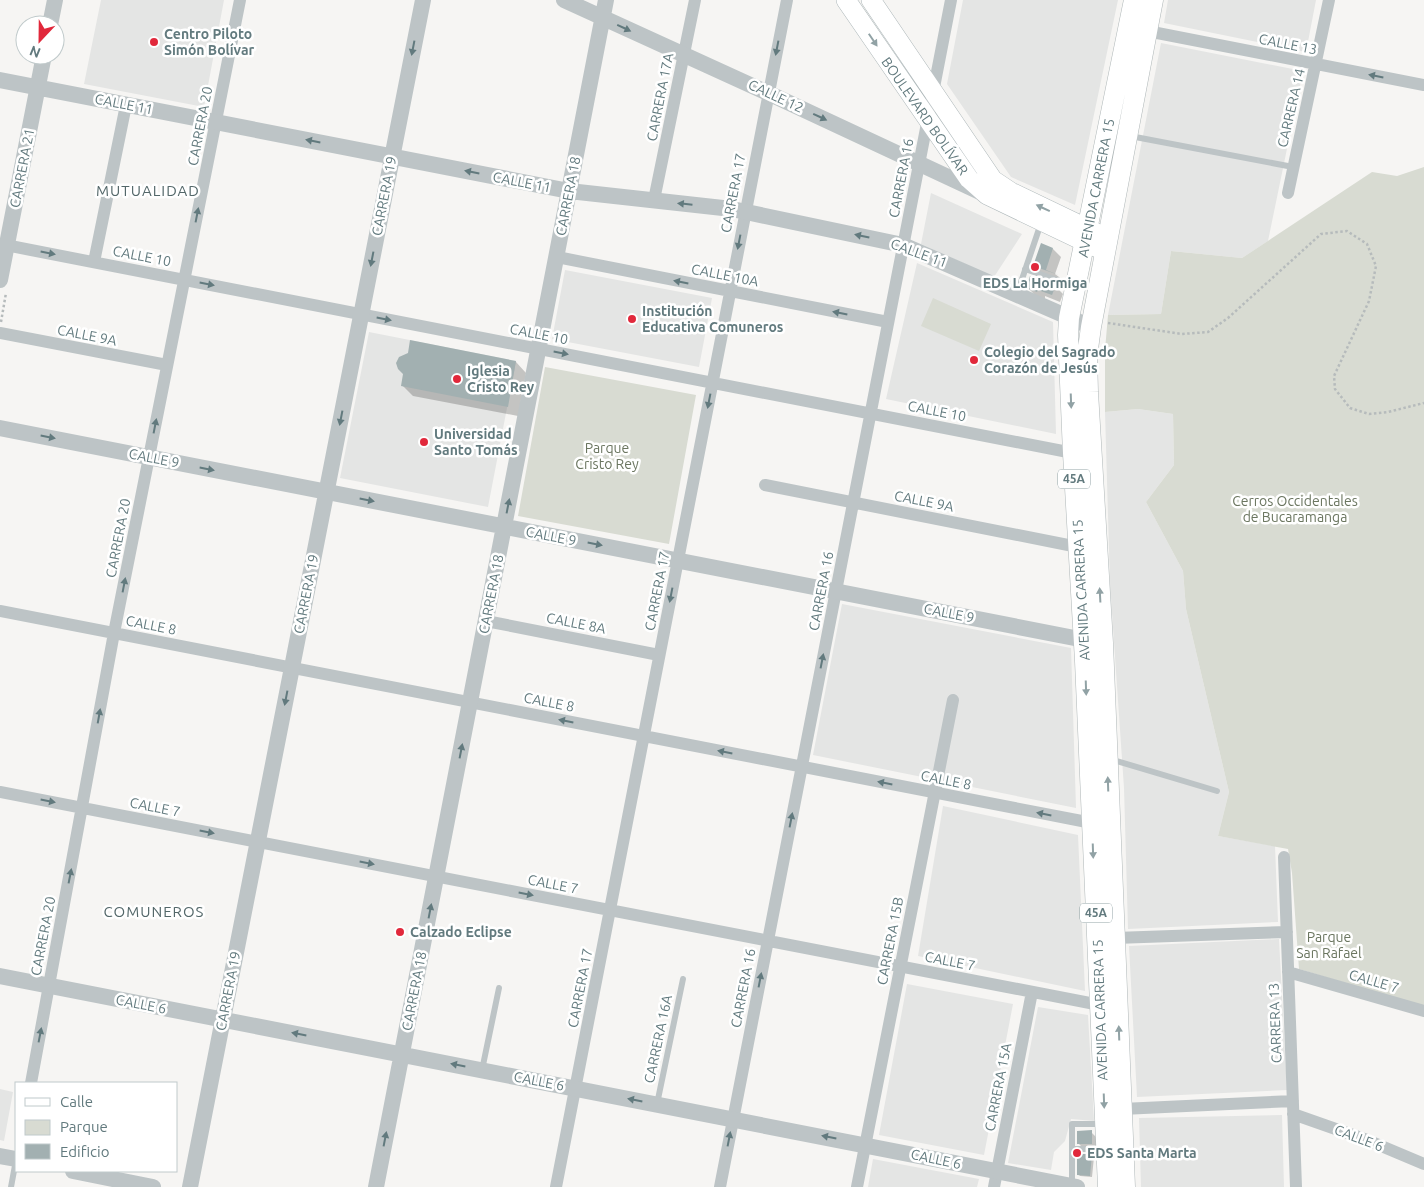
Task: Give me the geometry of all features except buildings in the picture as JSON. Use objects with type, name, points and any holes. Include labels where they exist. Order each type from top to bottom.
[{"type":"main road","name":"BOULEVARD BOLÍVAR","points":[[846,0],[969,179],[986,195],[1042,222],[1086,235]]},
{"type":"main road","name":"BOULEVARD BOLÍVAR","points":[[871,0],[993,180],[1010,192],[1086,235]]},
{"type":"main road","name":"AVENIDA CARRERA 15","points":[[1125,1187],[1107,759],[1093,642],[1078,547],[1068,336],[1069,318],[1134,0]]},
{"type":"main road","name":"AVENIDA CARRERA 15","points":[[1108,1187],[1092,823],[1093,642],[1087,356],[1091,322],[1153,0]]},
{"type":"main road","points":[[1086,235],[1106,245]]},
{"type":"street","points":[[52,15],[55,0]]},
{"type":"street","name":"CARRERA 20","points":[[30,1082],[83,808],[114,633],[240,0]]},
{"type":"street","name":"CARRERA 19","points":[[190,1187],[423,0]]},
{"type":"street","name":"CALLE 12","points":[[564,0],[768,92],[986,195]]},
{"type":"street","name":"CARRERA 18","points":[[376,1187],[606,0]]},
{"type":"street","name":"CARRERA 17A","points":[[654,200],[695,0]]},
{"type":"street","name":"CARRERA 17","points":[[556,1187],[787,0]]},
{"type":"street","name":"CARRERA 16","points":[[720,1187],[951,0]]},
{"type":"street","name":"CARRERA 14","points":[[1288,193],[1329,0]]},
{"type":"street","name":"CALLE 13","points":[[1147,31],[1424,86]]},
{"type":"street","name":"CARRERA 21","points":[[0,280],[3,244],[42,65]]},
{"type":"street","name":"CALLE 11","points":[[0,80],[569,191],[745,211],[903,245],[1069,318],[1091,322]]},
{"type":"street","points":[[94,262],[126,105]]},
{"type":"street","name":"CALLE 10","points":[[3,244],[1073,453]]},
{"type":"street","name":"CALLE 10A","points":[[556,257],[888,322]]},
{"type":"street","name":"CALLE 9A","points":[[0,333],[167,365]]},
{"type":"street","name":"CALLE 9","points":[[0,428],[1093,642]]},
{"type":"street","name":"CALLE 9A","points":[[765,485],[1078,547]]},
{"type":"street","name":"CALLE 8","points":[[0,610],[1092,823]]},
{"type":"street","name":"CALLE 8A","points":[[486,621],[659,655]]},
{"type":"street","name":"CARRERA 15B","points":[[857,1187],[953,700]]},
{"type":"street","name":"CALLE 7","points":[[0,792],[1100,1005]]},
{"type":"street","name":"CARRERA 13","points":[[1284,857],[1296,1187]]},
{"type":"street","points":[[1115,938],[1287,932]]},
{"type":"street","name":"CALLE 7","points":[[1288,972],[1424,1011]]},
{"type":"street","name":"CALLE 6","points":[[0,976],[866,1144],[995,1179],[1074,1186]]},
{"type":"street","name":"CARRERA 15A","points":[[995,1179],[1032,992]]},
{"type":"street","name":"CALLE 6","points":[[1122,1109],[1293,1108],[1424,1164]]},
{"type":"street","points":[[0,1156],[15,1159]]},
{"type":"street","points":[[78,1172],[153,1187]]},
{"type":"lane","points":[[1126,135],[1293,167]]},
{"type":"lane","points":[[1017,294],[1042,222]]},
{"type":"lane","points":[[1025,269],[1076,287]]},
{"type":"lane","points":[[1107,759],[1217,791]]},
{"type":"lane","name":"CARRERA 16A","points":[[657,1104],[683,980]]},
{"type":"lane","points":[[482,1070],[499,988]]},
{"type":"lane","points":[[1074,1186],[1072,1124],[1105,1124]]},
{"type":"lane","points":[[1072,1148],[1106,1149]]},
{"type":"lane","points":[[11,1187],[15,1165]]},
{"type":"path","points":[[1091,322],[1182,334],[1208,332],[1228,318],[1321,234],[1347,231],[1367,244],[1376,266],[1368,301],[1334,376],[1335,389],[1350,408],[1369,414],[1388,412],[1424,403]]},
{"type":"shaded area","name":"Centro Piloto Simón Bolívar","points":[[101,0],[224,0],[204,107],[84,84]]},
{"type":"shaded area","points":[[963,0],[1118,0],[1075,205],[1011,177],[947,84]]},
{"type":"shaded area","points":[[1168,0],[1316,0],[1306,52],[1164,23]]},
{"type":"shaded area","points":[[1161,43],[1303,71],[1268,241],[1242,258],[1171,251],[1161,314],[1108,315]]},
{"type":"shaded area","points":[[931,193],[1022,234],[994,277],[921,244]]},
{"type":"shaded area","name":"Colegio del Sagrado Corazón de Jesús","points":[[917,263],[1053,322],[1056,434],[886,399]]},
{"type":"shaded area","name":"Institución Educativa Comuneros","points":[[565,270],[712,298],[699,367],[552,339]]},
{"type":"shaded area","name":"Universidad Santo Tomás","points":[[369,332],[516,361],[488,507],[340,478]]},
{"type":"shaded area","points":[[1138,409],[1173,414],[1174,465],[1146,502],[1183,571],[1186,609],[1229,792],[1218,836],[1275,846],[1278,922],[1128,929],[1124,788],[1110,584],[1105,412]]},
{"type":"shaded area","points":[[842,604],[1071,648],[1076,808],[813,755]]},
{"type":"shaded area","points":[[943,806],[1078,835],[1085,991],[918,956]]},
{"type":"shaded area","points":[[1279,939],[1287,1090],[1137,1097],[1129,946]]},
{"type":"shaded area","points":[[907,984],[1013,1004],[984,1155],[879,1135]]},
{"type":"shaded area","points":[[1038,1007],[1088,1015],[1094,1121],[1071,1119],[1065,1141],[1054,1152],[1051,1170],[1008,1163]]},
{"type":"shaded area","points":[[0,1089],[13,1092],[4,1141],[0,1140]]},
{"type":"shaded area","points":[[1282,1115],[1284,1187],[1141,1187],[1139,1118]]},
{"type":"shaded area","points":[[873,1159],[979,1179],[977,1187],[868,1187]]},
{"type":"green space","name":"Cerros Occidentales de Bucaramanga","points":[[1424,167],[1424,1007],[1299,969],[1292,873],[1288,849],[1218,836],[1229,792],[1186,609],[1183,571],[1146,502],[1174,465],[1173,414],[1138,409],[1105,412],[1105,350],[1108,315],[1161,314],[1171,251],[1242,258],[1372,172],[1397,176]]},
{"type":"green space","points":[[933,298],[991,324],[979,351],[921,326]]},
{"type":"green space","name":"Parque Cristo Rey","points":[[545,367],[696,395],[669,544],[518,516]]},
{"type":"place","name":"Centro Piloto Simón Bolívar","points":[[154,42]]},
{"type":"place","name":"EDS La Hormiga","points":[[1035,267]]},
{"type":"place","name":"Institución Educativa Comuneros","points":[[632,319]]},
{"type":"place","name":"Colegio del Sagrado Corazón de Jesús","points":[[974,360]]},
{"type":"place","name":"Iglesia Cristo Rey","points":[[457,379]]},
{"type":"place","name":"Universidad Santo Tomás","points":[[424,442]]},
{"type":"place","name":"Calzado Eclipse","points":[[400,932]]},
{"type":"place","name":"EDS Santa Marta","points":[[1077,1153]]},
{"type":"district","name":"MUTUALIDAD","points":[[148,191]]},
{"type":"district","name":"COMUNEROS","points":[[154,912]]},
{"type":"park label","name":"Parque San Rafael","points":[[1329,946]]}]
